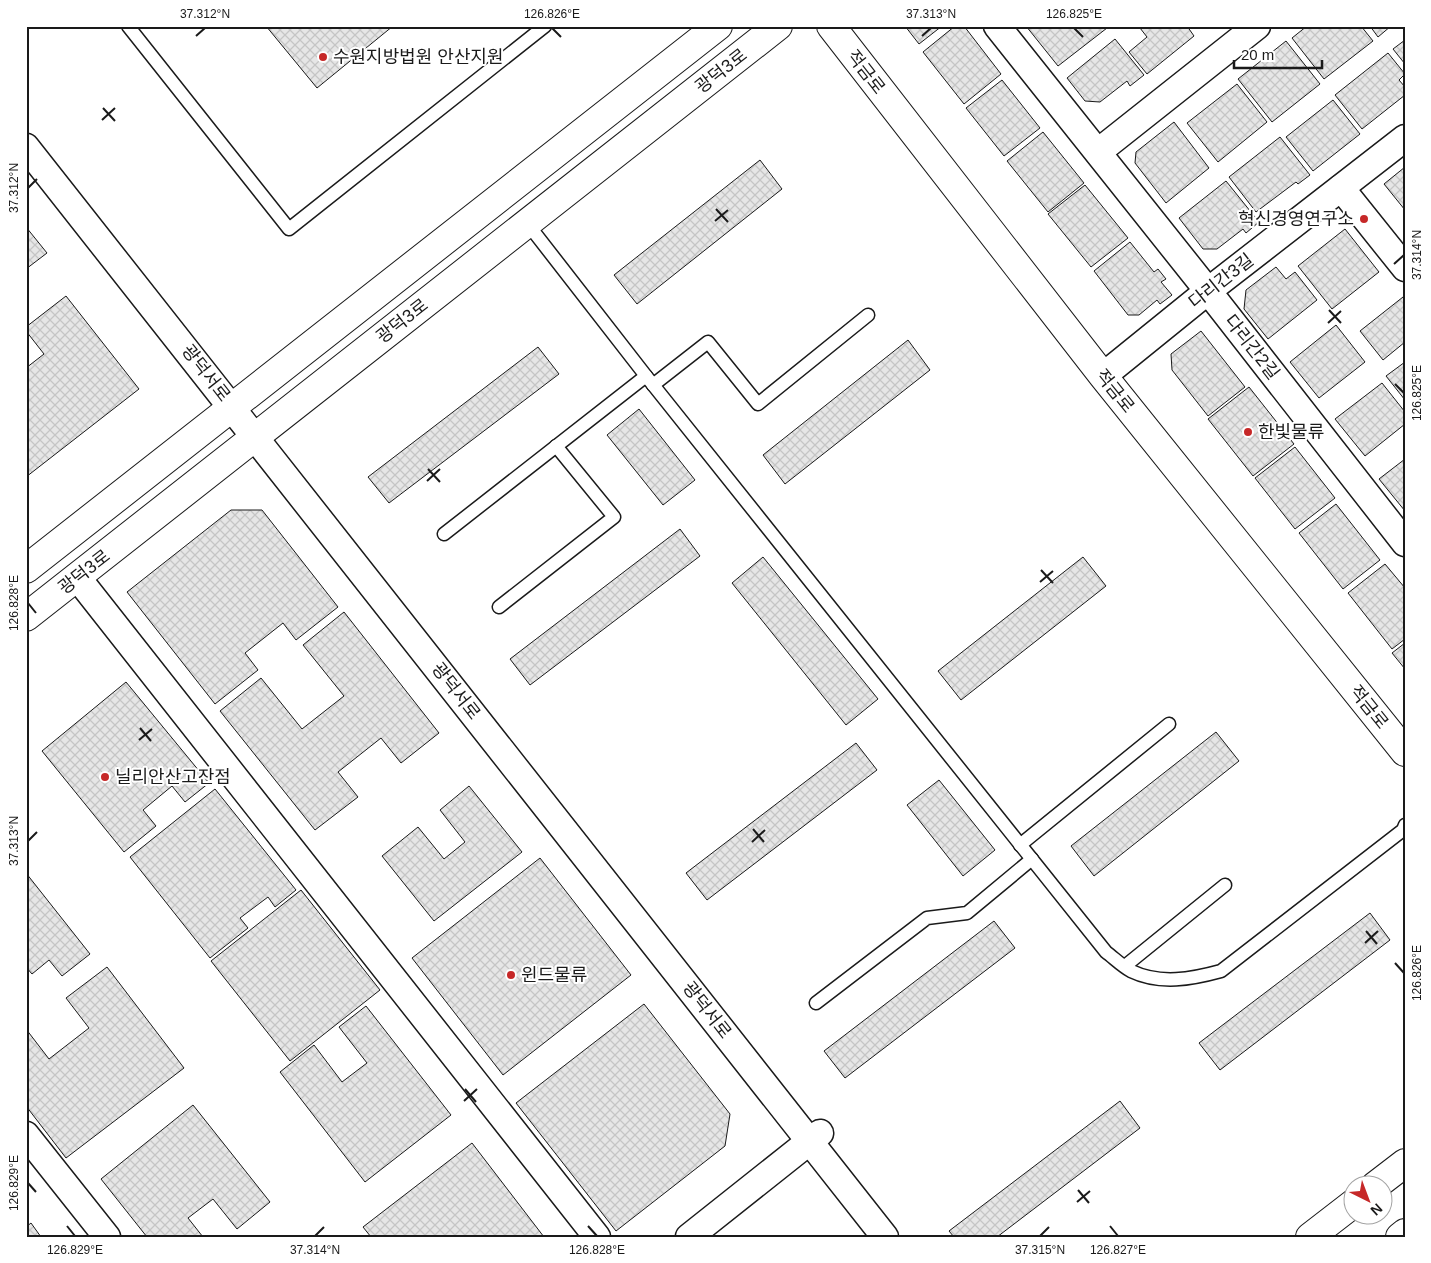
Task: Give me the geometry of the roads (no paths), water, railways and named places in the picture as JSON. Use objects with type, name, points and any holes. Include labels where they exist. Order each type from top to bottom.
[{"type":"street","name":"광덕3로","points":[[26,568],[718,26]]},
{"type":"street","name":"광덕3로","points":[[26,617],[778,26]]},
{"type":"street","name":"적금로","points":[[831,26],[1102,376],[1405,752]]},
{"type":"street","name":"다리간2길","points":[[996,26],[1208,291],[1405,543]]},
{"type":"street","points":[[1098,152],[1257,26]]},
{"type":"street","name":"다리간3길","points":[[1102,376],[1405,138]]},
{"type":"street","name":"광덕서로","points":[[26,147],[815,1137],[885,1237]]},
{"type":"street","points":[[1342,188],[1405,268]]},
{"type":"street","points":[[76,577],[597,1237]]},
{"type":"street","points":[[26,1135],[107,1237]]},
{"type":"street","points":[[688,1237],[815,1137]]},
{"type":"street","points":[[1388,1176],[1405,1162]]},
{"type":"street","points":[[1310,1237],[1344,1211]]},
{"type":"street","points":[[1400,1237],[1405,1233]]},
{"type":"lane","points":[[128,26],[289,229],[545,26]]},
{"type":"lane","points":[[527,223],[1106,952],[1125,966],[1154,978],[1187,980],[1221,971],[1403,830],[1405,825]]},
{"type":"lane","points":[[444,534],[556,446],[708,342],[758,404],[868,315]]},
{"type":"lane","points":[[499,607],[614,517],[556,446]]},
{"type":"lane","points":[[1020,845],[1169,724]]},
{"type":"lane","points":[[816,1003],[927,918],[967,913],[1032,859]]},
{"type":"lane","points":[[1125,966],[1225,885]]},
{"type":"place","name":"수원지방법원 안산지원","points":[[323,57]]},
{"type":"place","name":"혁신경영연구소","points":[[1364,219]]},
{"type":"place","name":"한빛물류","points":[[1248,432]]},
{"type":"place","name":"닐리안산고잔점","points":[[105,777]]},
{"type":"place","name":"윈드물류","points":[[511,975]]}]
